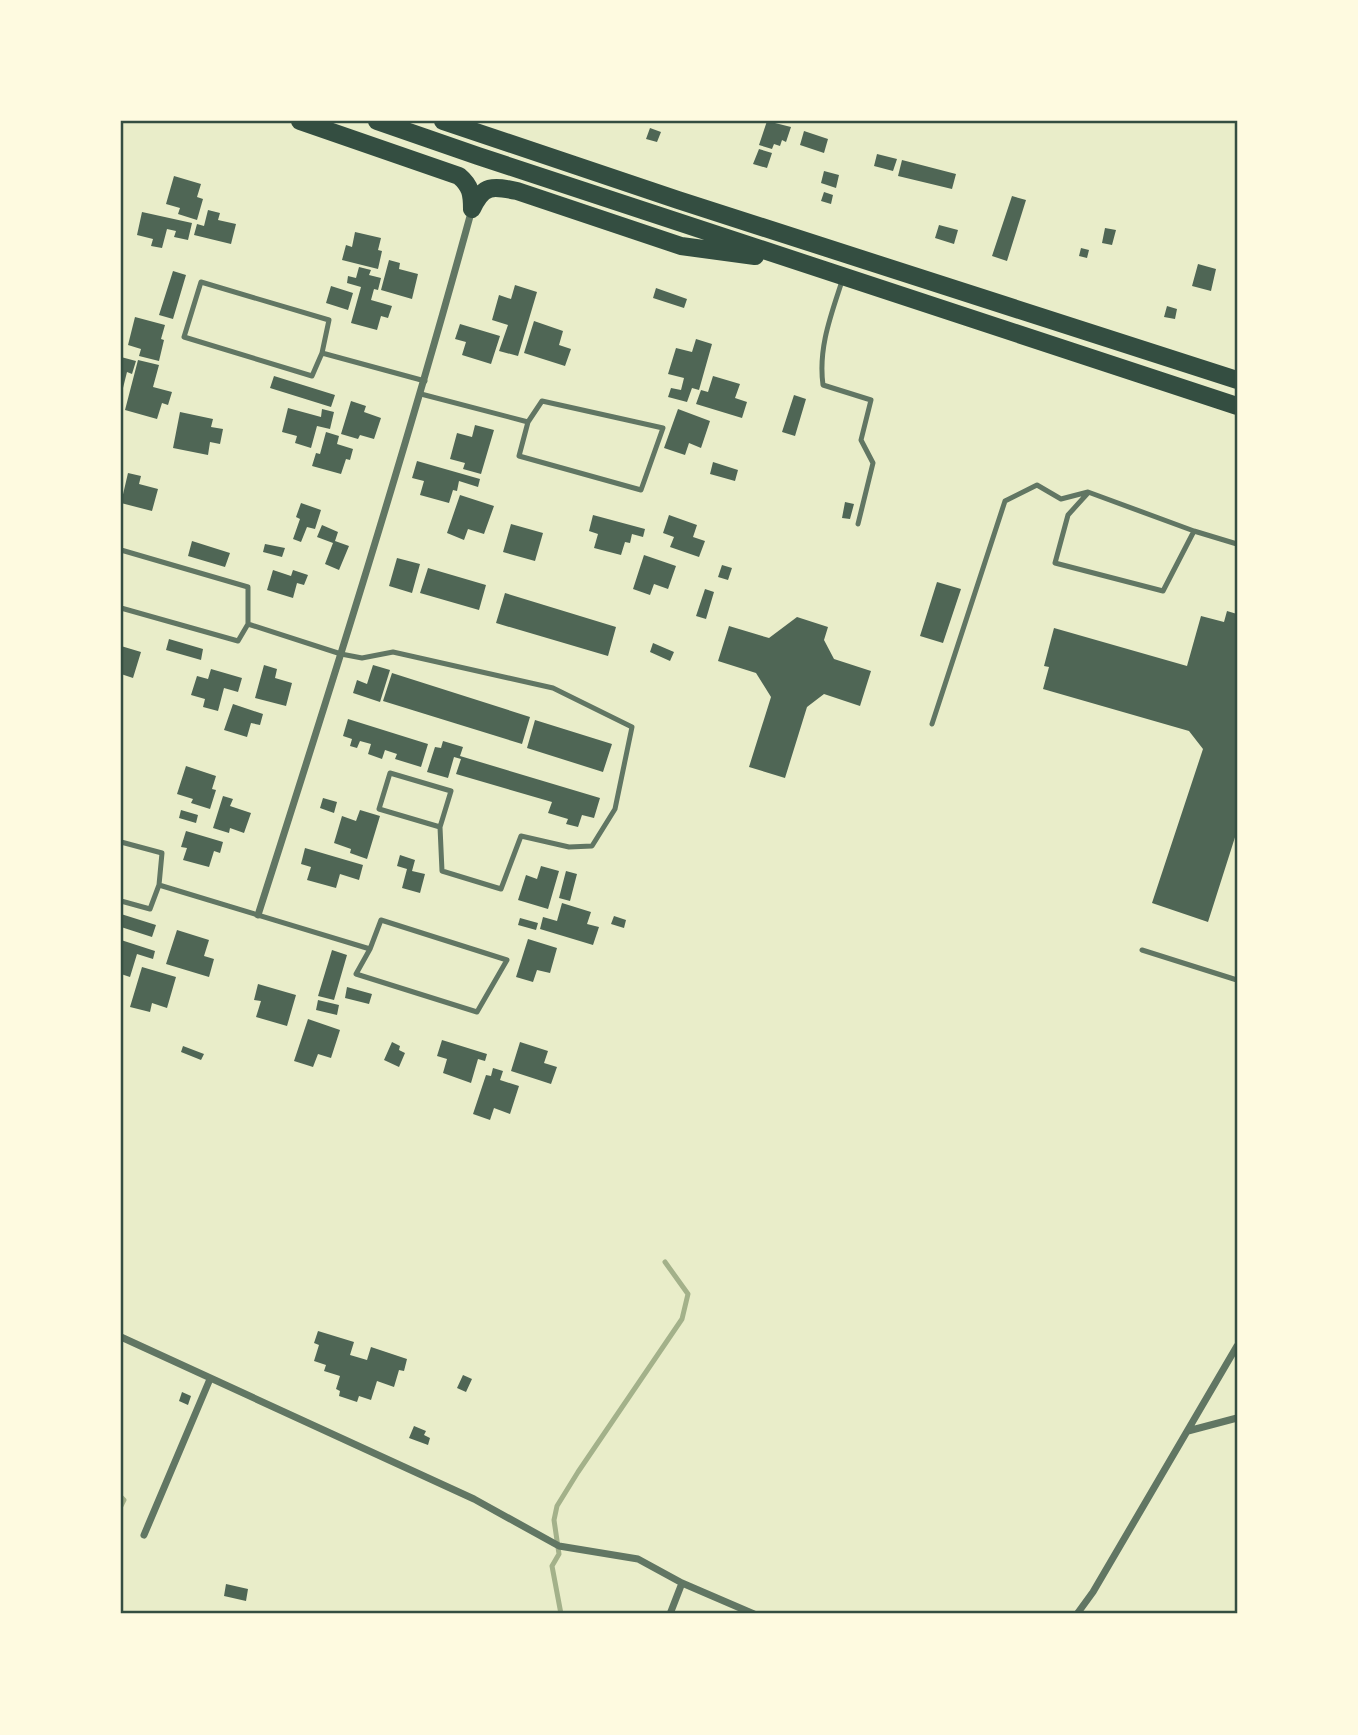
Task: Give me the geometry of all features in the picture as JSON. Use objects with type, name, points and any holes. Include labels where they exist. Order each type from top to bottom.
[{"type":"main road","points":[[300,121],[459,176],[472,192],[472,209]]},
{"type":"main road","points":[[377,121],[1237,406]]},
{"type":"main road","points":[[443,121],[678,200],[1237,380]]},
{"type":"main road","points":[[472,209],[478,196],[487,189],[499,187],[681,246],[798,262]]},
{"type":"street","points":[[258,915],[425,381],[472,209]]},
{"type":"street","points":[[121,1337],[320,1426],[474,1499],[559,1546],[638,1559],[682,1583],[754,1614]]},
{"type":"street","points":[[1077,1614],[1093,1592],[1237,1346]]},
{"type":"street","points":[[144,1535],[210,1379]]},
{"type":"street","points":[[1188,1431],[1237,1419]]},
{"type":"street","points":[[670,1614],[682,1583]]},
{"type":"lane","points":[[844,276],[824,338],[821,368],[823,385],[871,400],[862,440],[873,463],[858,524]]},
{"type":"lane","points":[[201,282],[329,320],[322,354],[312,376],[184,337],[201,282]]},
{"type":"lane","points":[[322,354],[425,381]]},
{"type":"lane","points":[[421,394],[528,422]]},
{"type":"lane","points":[[541,401],[663,428],[642,490],[519,456],[528,422],[541,401]]},
{"type":"lane","points":[[932,724],[1005,501],[1037,485],[1060,499],[1088,492],[1237,544]]},
{"type":"lane","points":[[1088,492],[1068,515],[1055,563],[1163,591],[1194,531]]},
{"type":"lane","points":[[121,550],[248,587],[248,624],[238,641],[121,608]]},
{"type":"lane","points":[[248,624],[341,654],[362,658],[393,652],[553,688],[632,727],[615,808],[592,846],[569,847],[521,836],[500,889],[442,871],[440,827],[451,791],[390,773],[379,808],[440,827]]},
{"type":"lane","points":[[121,842],[162,853],[159,885],[150,909],[121,901]]},
{"type":"lane","points":[[159,885],[370,949]]},
{"type":"lane","points":[[381,920],[507,960],[477,1012],[356,974],[370,949],[381,920]]},
{"type":"lane","points":[[1142,950],[1237,980]]},
{"type":"building","points":[[767,121],[791,127],[786,142],[782,140],[780,146],[774,144],[772,149],[759,145]]},
{"type":"building","points":[[650,128],[661,132],[657,142],[646,139]]},
{"type":"building","points":[[804,131],[828,139],[824,153],[800,145]]},
{"type":"building","points":[[759,149],[772,153],[767,168],[753,164]]},
{"type":"building","points":[[877,154],[897,159],[893,171],[874,166]]},
{"type":"building","points":[[902,160],[956,174],[952,189],[898,176]]},
{"type":"building","points":[[824,171],[839,175],[836,188],[821,183]]},
{"type":"building","points":[[174,176],[201,184],[197,197],[203,199],[197,220],[178,214],[180,208],[166,204]]},
{"type":"building","points":[[824,192],[833,195],[831,204],[821,201]]},
{"type":"building","points":[[1012,196],[1026,200],[1007,261],[992,256]]},
{"type":"building","points":[[208,210],[220,213],[218,220],[236,224],[231,244],[194,235],[197,224],[204,226]]},
{"type":"building","points":[[142,212],[192,223],[188,240],[174,237],[176,231],[167,229],[162,248],[151,246],[153,239],[137,235]]},
{"type":"building","points":[[939,225],[958,230],[954,244],[935,238]]},
{"type":"building","points":[[1105,228],[1116,230],[1112,245],[1102,243]]},
{"type":"building","points":[[355,232],[381,238],[378,250],[382,251],[378,269],[342,260],[346,245],[352,247]]},
{"type":"building","points":[[1081,248],[1089,250],[1087,258],[1079,256]]},
{"type":"building","points":[[389,260],[400,263],[399,269],[418,274],[412,299],[381,290]]},
{"type":"building","points":[[1198,264],[1216,269],[1211,291],[1192,286]]},
{"type":"building","points":[[359,267],[371,270],[369,275],[381,278],[378,290],[374,289],[371,300],[392,306],[388,318],[381,316],[377,330],[351,323],[361,287],[347,283],[348,276],[356,278]]},
{"type":"building","points":[[173,271],[186,275],[173,319],[159,315]]},
{"type":"building","points":[[515,285],[537,292],[518,356],[499,351],[508,325],[492,320],[499,295],[511,299]]},
{"type":"building","points":[[331,286],[353,293],[348,310],[326,303]]},
{"type":"building","points":[[656,288],[687,299],[684,308],[653,298]]},
{"type":"building","points":[[1167,306],[1177,309],[1175,319],[1164,317]]},
{"type":"building","points":[[135,317],[165,325],[159,361],[139,356],[141,349],[128,345]]},
{"type":"building","points":[[534,321],[563,331],[559,345],[571,349],[565,366],[524,353]]},
{"type":"building","points":[[460,324],[500,336],[491,364],[462,355],[466,342],[455,339]]},
{"type":"building","points":[[696,339],[712,344],[699,390],[692,388],[687,402],[668,397],[671,388],[681,390],[684,378],[668,374],[676,348],[692,352]]},
{"type":"building","points":[[121,357],[136,361],[132,374],[127,372],[122,392]]},
{"type":"building","points":[[138,360],[159,365],[153,387],[172,392],[168,405],[162,403],[157,419],[125,410]]},
{"type":"building","points":[[274,376],[335,395],[331,407],[270,388]]},
{"type":"building","points":[[713,376],[740,384],[735,398],[747,402],[742,418],[696,404],[701,390],[708,392]]},
{"type":"building","points":[[794,395],[806,399],[795,436],[782,432]]},
{"type":"building","points":[[351,401],[366,406],[364,412],[381,418],[374,439],[360,435],[358,439],[341,434]]},
{"type":"building","points":[[288,408],[321,417],[322,409],[334,412],[330,429],[317,426],[311,448],[295,443],[297,436],[282,432]]},
{"type":"building","points":[[678,409],[710,421],[701,448],[689,443],[685,455],[664,448]]},
{"type":"building","points":[[180,412],[213,419],[211,427],[223,429],[220,444],[210,442],[208,455],[173,448]]},
{"type":"building","points":[[475,425],[494,430],[481,474],[463,469],[465,463],[450,459],[457,433],[472,437]]},
{"type":"building","points":[[326,432],[339,436],[337,444],[353,449],[341,474],[312,466],[316,453],[320,454]]},
{"type":"building","points":[[417,461],[480,479],[478,487],[459,481],[457,491],[453,490],[449,503],[420,495],[424,481],[412,478]]},
{"type":"building","points":[[713,462],[738,470],[735,481],[710,474]]},
{"type":"building","points":[[128,473],[141,476],[139,484],[158,489],[152,511],[121,503]]},
{"type":"building","points":[[460,495],[494,506],[484,534],[468,529],[464,540],[447,533]]},
{"type":"building","points":[[845,502],[854,504],[850,519],[842,518]]},
{"type":"building","points":[[301,503],[321,510],[315,529],[307,527],[301,542],[293,539],[300,519],[296,517]]},
{"type":"building","points":[[593,515],[645,529],[643,537],[632,534],[630,543],[625,542],[621,555],[594,548],[598,534],[589,531]]},
{"type":"building","points":[[669,515],[697,525],[693,537],[705,541],[699,557],[670,547],[674,537],[663,533]]},
{"type":"building","points":[[511,524],[543,533],[535,561],[503,552]]},
{"type":"building","points":[[322,525],[338,532],[335,541],[349,546],[339,570],[325,564],[333,543],[317,537]]},
{"type":"building","points":[[192,541],[230,553],[225,567],[188,556]]},
{"type":"building","points":[[265,544],[285,548],[282,557],[263,552]]},
{"type":"building","points":[[644,555],[676,566],[668,589],[654,584],[650,595],[633,589]]},
{"type":"building","points":[[397,558],[420,564],[412,593],[389,586]]},
{"type":"building","points":[[722,565],[732,568],[728,580],[718,577]]},
{"type":"building","points":[[428,568],[486,585],[479,610],[420,593]]},
{"type":"building","points":[[273,570],[291,576],[293,570],[308,575],[304,585],[297,583],[293,598],[267,590]]},
{"type":"building","points":[[937,582],[961,589],[943,643],[920,636]]},
{"type":"building","points":[[705,589],[714,592],[706,619],[696,616]]},
{"type":"building","points":[[505,593],[616,627],[608,656],[496,623]]},
{"type":"building","points":[[1227,611],[1237,614],[1237,831],[1208,922],[1152,903],[1203,749],[1189,731],[1043,689],[1049,667],[1044,666],[1054,628],[1187,666],[1201,616],[1224,622]]},
{"type":"building","points":[[797,617],[828,627],[824,640],[834,659],[871,671],[860,706],[824,694],[807,707],[785,778],[749,767],[771,697],[756,673],[718,661],[729,626],[769,638]]},
{"type":"building","points":[[169,639],[203,649],[201,660],[166,650]]},
{"type":"building","points":[[653,643],[674,652],[670,661],[650,652]]},
{"type":"building","points":[[121,646],[141,652],[133,678],[121,674]]},
{"type":"building","points":[[264,665],[277,669],[275,678],[292,683],[286,706],[255,698]]},
{"type":"building","points":[[373,665],[390,670],[380,702],[353,693],[357,680],[367,684]]},
{"type":"building","points":[[211,669],[242,678],[238,692],[224,688],[218,711],[203,707],[205,699],[191,695],[197,676],[208,679]]},
{"type":"building","points":[[392,673],[530,717],[522,744],[383,701]]},
{"type":"building","points":[[233,704],[263,714],[260,725],[251,723],[247,737],[224,730]]},
{"type":"building","points":[[348,719],[428,744],[421,767],[395,759],[397,754],[385,750],[382,759],[368,754],[371,744],[360,741],[357,748],[350,746],[352,739],[343,736]]},
{"type":"building","points":[[535,720],[612,744],[603,772],[527,748]]},
{"type":"building","points":[[443,741],[463,747],[460,756],[600,798],[594,818],[582,815],[578,827],[566,824],[568,819],[548,813],[552,802],[456,774],[461,759],[454,757],[448,778],[427,772],[435,747],[441,748]]},
{"type":"building","points":[[186,766],[216,776],[212,789],[216,790],[210,809],[191,803],[193,799],[177,794]]},
{"type":"building","points":[[223,796],[233,799],[230,806],[251,813],[244,833],[230,828],[229,833],[213,828]]},
{"type":"building","points":[[323,798],[337,802],[334,813],[320,808]]},
{"type":"building","points":[[181,810],[198,815],[196,823],[179,818]]},
{"type":"building","points":[[360,810],[380,816],[367,859],[334,843],[342,816],[356,821]]},
{"type":"building","points":[[186,831],[223,842],[220,853],[214,851],[209,867],[183,860],[187,848],[181,847]]},
{"type":"building","points":[[305,848],[363,865],[359,880],[340,874],[336,888],[307,880],[311,867],[301,864]]},
{"type":"building","points":[[400,855],[415,860],[412,871],[425,874],[420,893],[402,888],[407,869],[397,866]]},
{"type":"building","points":[[541,866],[559,871],[548,909],[518,900],[526,875],[537,879]]},
{"type":"building","points":[[566,871],[577,874],[570,901],[559,898]]},
{"type":"building","points":[[562,903],[591,912],[587,924],[599,927],[593,945],[540,929],[543,917],[557,921]]},
{"type":"building","points":[[121,914],[156,925],[152,937],[121,927]]},
{"type":"building","points":[[614,916],[626,920],[624,928],[611,924]]},
{"type":"building","points":[[520,918],[538,923],[536,930],[518,925]]},
{"type":"building","points":[[177,930],[209,940],[204,956],[214,959],[209,977],[166,964]]},
{"type":"building","points":[[528,939],[557,948],[550,973],[537,970],[533,982],[516,977]]},
{"type":"building","points":[[121,940],[155,951],[153,959],[137,954],[130,977],[121,974]]},
{"type":"building","points":[[332,950],[347,955],[334,1000],[318,996]]},
{"type":"building","points":[[142,967],[176,977],[167,1008],[152,1003],[150,1012],[130,1007]]},
{"type":"building","points":[[258,984],[296,995],[287,1026],[256,1017],[261,1001],[254,1000]]},
{"type":"building","points":[[347,987],[372,994],[369,1004],[345,998]]},
{"type":"building","points":[[318,1000],[339,1005],[337,1015],[316,1010]]},
{"type":"building","points":[[308,1019],[340,1030],[331,1058],[318,1054],[313,1067],[294,1061]]},
{"type":"building","points":[[442,1040],[487,1054],[485,1061],[478,1059],[471,1083],[443,1073],[447,1059],[437,1056]]},
{"type":"building","points":[[392,1042],[400,1046],[399,1050],[405,1053],[399,1067],[384,1060]]},
{"type":"building","points":[[520,1042],[548,1051],[544,1063],[557,1067],[551,1084],[511,1071]]},
{"type":"building","points":[[183,1046],[204,1054],[201,1060],[181,1052]]},
{"type":"building","points":[[493,1068],[503,1071],[500,1080],[519,1086],[510,1114],[494,1108],[490,1120],[473,1114],[486,1075],[491,1076]]},
{"type":"building","points":[[318,1331],[354,1342],[350,1355],[367,1360],[371,1347],[407,1359],[404,1371],[399,1370],[394,1387],[377,1381],[371,1400],[359,1396],[357,1402],[339,1396],[340,1391],[336,1389],[340,1376],[324,1371],[326,1365],[314,1361],[319,1345],[314,1343]]},
{"type":"building","points":[[463,1375],[472,1379],[466,1392],[457,1388]]},
{"type":"building","points":[[182,1392],[191,1396],[188,1405],[179,1401]]},
{"type":"building","points":[[414,1426],[426,1431],[424,1435],[430,1438],[428,1445],[409,1438]]},
{"type":"building","points":[[226,1584],[248,1589],[246,1601],[224,1596]]},
{"type":"waterway","points":[[561,1614],[552,1566],[559,1554],[554,1520],[557,1506],[682,1319],[688,1294],[665,1262]]},
{"type":"waterway","points":[[121,1497],[124,1500],[121,1506]]}]
